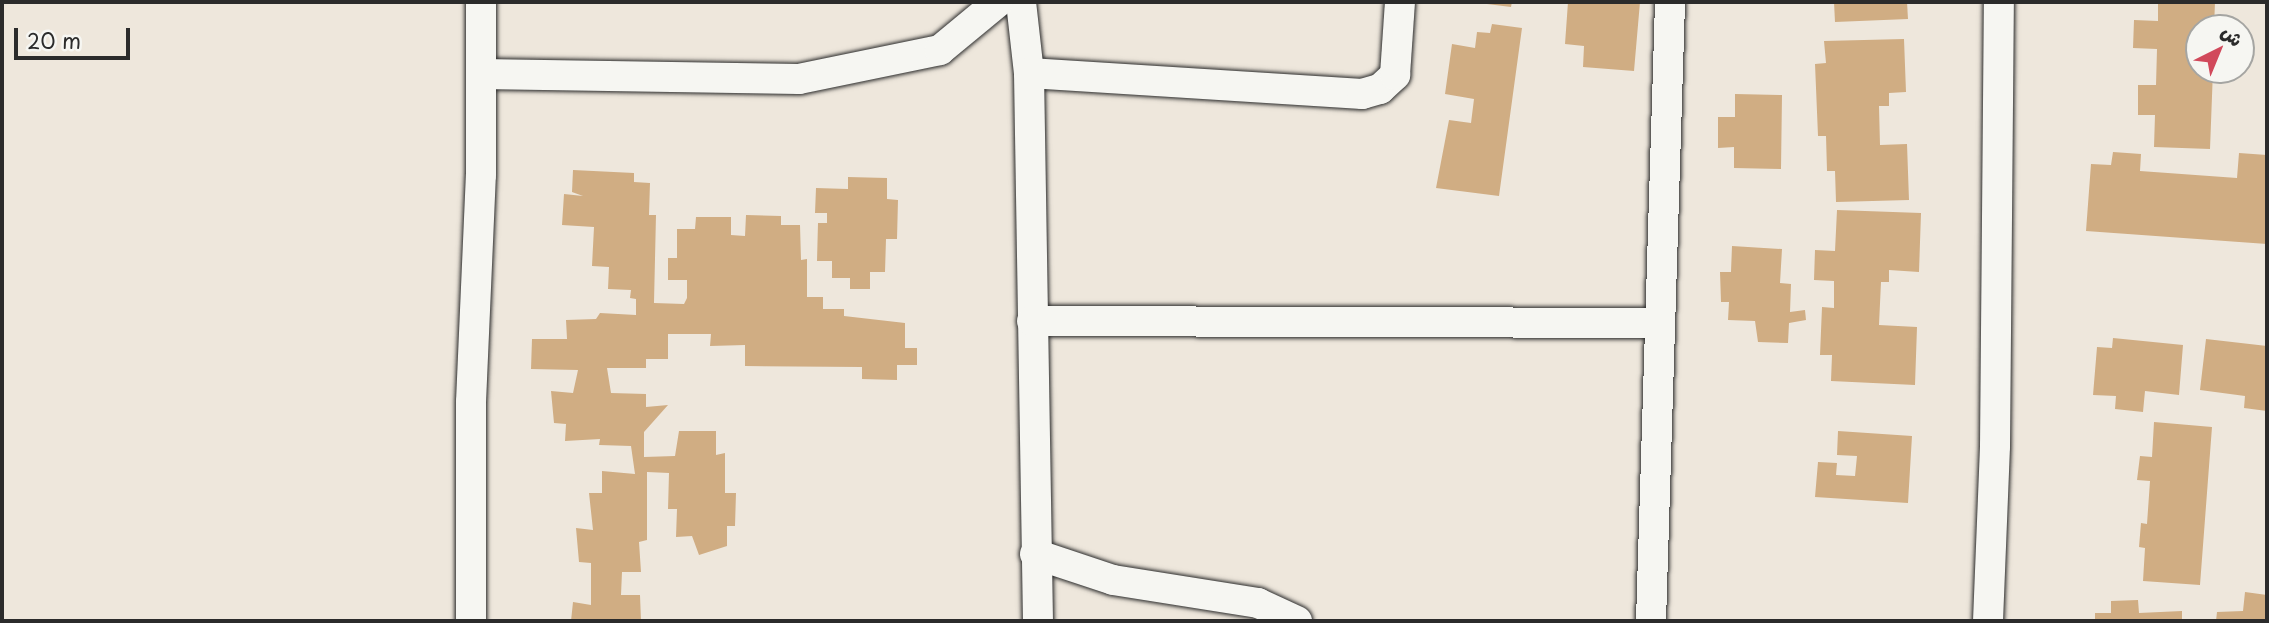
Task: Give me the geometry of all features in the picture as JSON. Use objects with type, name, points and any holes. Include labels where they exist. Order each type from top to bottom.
[{"type":"street","points":[[471,621],[471,402],[481,2]]},
{"type":"street","points":[[481,74],[799,79],[940,50],[998,2]]},
{"type":"street","points":[[1021,2],[1028,73],[1038,621]]},
{"type":"street","points":[[1028,73],[1362,94],[1380,89],[1395,75],[1401,2]]},
{"type":"street","points":[[1651,621],[1657,323],[1670,2]]},
{"type":"street","points":[[1988,621],[1995,446],[2000,2]]},
{"type":"street","points":[[1032,321],[1657,323]]},
{"type":"street","points":[[1035,554],[1113,580],[1258,603],[1297,621]]},
{"type":"building","points":[[1471,2],[1512,2],[1511,7]]},
{"type":"building","points":[[1568,2],[1640,2],[1634,71],[1583,67],[1584,46],[1565,44]]},
{"type":"building","points":[[1834,2],[1907,2],[1908,19],[1835,22]]},
{"type":"building","points":[[2158,2],[2215,2],[2215,14],[2185,14],[2185,84],[2212,84],[2210,149],[2154,147],[2155,115],[2138,115],[2138,85],[2156,85],[2157,49],[2133,48],[2134,20],[2158,21]]},
{"type":"building","points":[[1492,24],[1522,28],[1499,196],[1436,188],[1449,120],[1471,123],[1474,99],[1445,94],[1452,44],[1475,48],[1477,32],[1490,33]]},
{"type":"building","points":[[1904,39],[1906,92],[1889,93],[1889,106],[1879,106],[1880,145],[1907,144],[1909,200],[1836,202],[1835,171],[1827,171],[1826,136],[1818,136],[1815,64],[1826,63],[1824,41]]},
{"type":"building","points":[[1735,94],[1782,95],[1781,169],[1734,168],[1734,147],[1718,148],[1718,117],[1735,117]]},
{"type":"building","points":[[2113,152],[2141,154],[2140,171],[2237,178],[2239,153],[2267,155],[2267,244],[2086,231],[2091,164],[2111,165]]},
{"type":"building","points":[[573,170],[634,173],[634,182],[650,183],[649,215],[656,215],[654,303],[684,304],[687,298],[687,280],[668,280],[668,258],[677,258],[677,229],[695,229],[696,217],[731,217],[731,235],[745,236],[746,215],[781,216],[781,225],[800,225],[801,260],[807,259],[807,297],[823,297],[823,309],[844,309],[844,316],[905,323],[905,348],[917,348],[917,365],[897,365],[897,380],[862,379],[862,367],[745,366],[745,345],[710,346],[711,334],[668,334],[668,359],[646,359],[646,368],[607,368],[611,393],[646,394],[646,407],[668,405],[644,432],[644,457],[675,456],[679,431],[716,431],[716,455],[725,453],[725,493],[736,493],[735,526],[727,526],[727,546],[699,555],[692,536],[676,537],[677,509],[668,509],[669,473],[647,472],[647,540],[639,542],[641,572],[622,572],[621,595],[640,595],[641,621],[571,621],[573,602],[591,605],[591,563],[579,562],[576,528],[593,530],[589,493],[602,493],[602,471],[635,474],[631,446],[599,445],[600,439],[565,441],[566,424],[554,423],[551,391],[573,393],[578,370],[531,369],[532,339],[567,339],[566,320],[596,319],[600,313],[636,315],[636,299],[630,298],[631,290],[608,289],[609,267],[592,266],[594,227],[562,225],[564,194],[583,196],[572,192]]},
{"type":"building","points":[[848,177],[887,178],[887,199],[898,200],[897,239],[886,239],[885,272],[870,272],[870,289],[850,289],[850,278],[832,278],[832,261],[817,261],[818,223],[827,223],[827,213],[815,213],[816,188],[848,189]]},
{"type":"building","points":[[1837,210],[1921,213],[1919,272],[1889,270],[1889,282],[1881,282],[1879,325],[1917,327],[1915,385],[1831,381],[1832,355],[1820,355],[1822,307],[1834,308],[1834,281],[1814,280],[1815,250],[1835,251]]},
{"type":"building","points":[[1732,246],[1782,249],[1780,283],[1791,284],[1790,312],[1805,310],[1806,320],[1789,323],[1788,343],[1758,342],[1755,321],[1728,320],[1729,302],[1721,302],[1720,272],[1731,272]]},
{"type":"building","points":[[2113,338],[2183,345],[2179,395],[2145,391],[2143,412],[2115,409],[2116,396],[2093,395],[2097,347],[2112,348]]},
{"type":"building","points":[[2206,339],[2267,346],[2267,411],[2244,408],[2245,396],[2200,390]]},
{"type":"building","points":[[2154,422],[2212,427],[2200,585],[2143,581],[2145,548],[2139,547],[2141,523],[2147,524],[2150,481],[2137,480],[2140,456],[2152,457]]},
{"type":"building","points":[[1838,431],[1912,436],[1908,503],[1815,497],[1818,462],[1837,463],[1836,475],[1855,476],[1857,456],[1837,455]]},
{"type":"building","points":[[2245,592],[2267,595],[2267,621],[2216,621],[2217,612],[2243,611]]},
{"type":"building","points":[[2138,600],[2139,613],[2182,611],[2182,621],[2095,621],[2095,613],[2111,613],[2111,601]]}]
